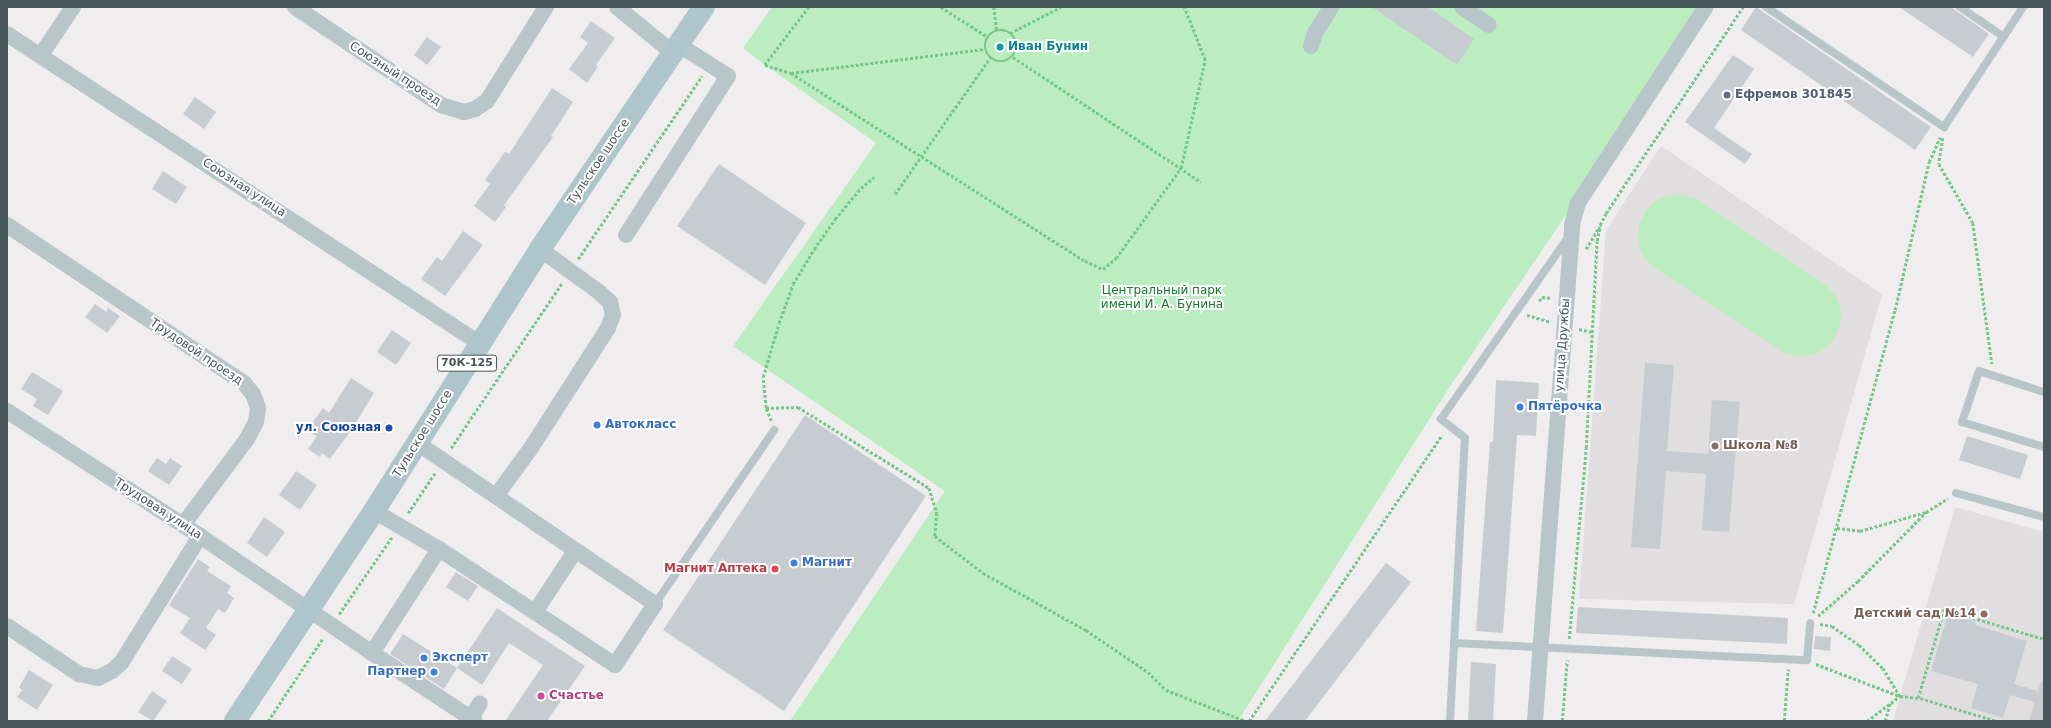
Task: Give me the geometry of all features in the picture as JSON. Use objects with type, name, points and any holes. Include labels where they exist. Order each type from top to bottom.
[{"type":"main road","name":"Тульское шоссе","points":[[235,721],[374,510],[540,249],[704,7]]},
{"type":"street","points":[[41,55],[73,7]]},
{"type":"street","name":"Союзный проезд","points":[[295,7],[441,105],[464,112],[475,109],[487,101],[546,7]]},
{"type":"street","points":[[617,7],[676,49],[728,76],[626,235]]},
{"type":"street","points":[[1310,46],[1315,33],[1331,7]]},
{"type":"street","points":[[1462,7],[1489,25]]},
{"type":"street","name":"улица Дружбы","points":[[1535,721],[1570,234],[1578,203],[1706,7]]},
{"type":"street","name":"Союзная улица","points":[[7,34],[479,343]]},
{"type":"street","name":"Трудовой проезд","points":[[7,225],[244,384],[253,394],[258,408],[256,422],[247,439],[183,525]]},
{"type":"street","points":[[496,496],[540,434],[608,328],[613,315],[610,302],[540,249]]},
{"type":"street","name":"Трудовая улица","points":[[7,411],[200,536],[308,611],[473,719]]},
{"type":"street","points":[[374,510],[439,550],[615,665],[655,604],[417,443]]},
{"type":"street","points":[[7,626],[80,674],[98,678],[112,672],[121,662],[200,536]]},
{"type":"street","points":[[372,653],[439,550]]},
{"type":"street","points":[[535,612],[575,551]]},
{"type":"street","points":[[473,719],[480,703]]},
{"type":"lane","points":[[1766,7],[1944,127],[2023,7]]},
{"type":"lane","points":[[1960,7],[2004,37]]},
{"type":"lane","points":[[1450,721],[1465,438],[1441,419],[1570,234]]},
{"type":"lane","points":[[2044,392],[1979,371],[1962,422],[2044,447]]},
{"type":"lane","points":[[655,604],[774,430]]},
{"type":"lane","points":[[1956,493],[2044,517]]},
{"type":"lane","points":[[1454,643],[1807,660],[1810,623]]},
{"type":"path","points":[[808,7],[765,65],[791,73],[1085,261],[1103,268],[1116,258],[1181,168],[1205,60],[1184,7]]},
{"type":"path","points":[[941,7],[988,37]]},
{"type":"path","points":[[994,7],[997,31]]},
{"type":"path","points":[[1013,57],[1001,62],[990,58],[985,48],[988,37],[997,31],[1010,33],[1061,7]]},
{"type":"path","points":[[1562,721],[1586,448],[1597,240],[1600,225],[1606,213],[1743,7]]},
{"type":"path","points":[[1010,33],[1016,44],[1013,57]]},
{"type":"path","points":[[791,73],[985,48]]},
{"type":"path","points":[[1013,57],[1201,182]]},
{"type":"path","points":[[895,194],[990,58]]},
{"type":"path","points":[[268,721],[709,65]]},
{"type":"path","points":[[1944,127],[1940,164],[1973,223],[1994,376]]},
{"type":"path","points":[[1810,623],[1896,310],[1929,162],[1944,127]]},
{"type":"path","points":[[774,430],[766,408],[763,377],[779,322],[793,284],[814,249],[835,219],[861,188],[874,177]]},
{"type":"path","points":[[1523,322],[1528,315]]},
{"type":"path","points":[[766,408],[798,407],[929,488],[937,513],[935,536],[983,574],[1086,630],[1148,672],[1166,690],[1246,721]]},
{"type":"path","points":[[1249,721],[1448,426]]},
{"type":"path","points":[[1810,623],[1858,581],[1926,512],[1956,493]]},
{"type":"path","points":[[1837,528],[1860,531],[1926,512]]},
{"type":"path","points":[[1918,698],[1944,609],[2044,639]]},
{"type":"path","points":[[1810,623],[1832,626],[1859,645],[1883,668],[1900,696]]},
{"type":"path","points":[[1784,721],[1789,659]]},
{"type":"path","points":[[1807,660],[1900,696],[1918,698],[1995,721]]},
{"type":"path","points":[[1867,721],[1900,696]]},
{"type":"path","points":[[1885,721],[1890,703]]},
{"type":"shaded area","name":"Школа №8","points":[[1661,146],[1882,294],[1794,604],[1579,599],[1606,230]]},
{"type":"shaded area","name":"Детский сад №14","points":[[1955,507],[2044,532],[2044,721],[1893,721]]},
{"type":"green space","name":"Центральный парк имени И. А. Бунина","points":[[772,7],[1701,7],[1675,53],[1449,388],[1238,721],[790,721],[945,491],[733,346],[876,143],[743,48]]},
{"type":"green space","points":[[1680,195],[1693,197],[1827,286],[1836,297],[1841,310],[1840,325],[1835,338],[1825,349],[1812,355],[1797,356],[1783,352],[1652,266],[1642,254],[1638,240],[1639,224],[1646,211],[1655,201],[1667,196]]},
{"type":"building","points":[[1372,7],[1428,7],[1474,39],[1457,65]]},
{"type":"building","points":[[1756,7],[1931,127],[1915,150],[1741,30]]},
{"type":"building","points":[[1899,7],[1951,7],[1989,34],[1973,57]]},
{"type":"building","points":[[591,21],[615,38],[596,65],[598,67],[587,83],[569,69],[588,43],[580,37]]},
{"type":"building","points":[[427,37],[441,47],[427,65],[414,55]]},
{"type":"building","points":[[1733,55],[1754,69],[1714,128],[1752,154],[1745,164],[1685,122]]},
{"type":"building","points":[[552,88],[573,102],[551,136],[553,137],[504,205],[506,207],[495,222],[474,206],[490,184],[485,180],[505,152],[509,154]]},
{"type":"building","points":[[195,97],[216,112],[204,129],[183,114]]},
{"type":"building","points":[[719,164],[806,223],[765,285],[677,226]]},
{"type":"building","points":[[163,171],[187,187],[176,204],[152,189]]},
{"type":"building","points":[[463,231],[483,245],[445,296],[421,279],[437,257],[442,261]]},
{"type":"building","points":[[95,304],[106,312],[108,308],[120,316],[107,333],[85,317]]},
{"type":"building","points":[[392,330],[411,343],[396,365],[377,352]]},
{"type":"building","points":[[1645,363],[1674,365],[1667,451],[1708,454],[1712,400],[1740,402],[1729,532],[1702,530],[1706,474],[1666,471],[1660,549],[1631,547]]},
{"type":"building","points":[[32,372],[63,391],[48,415],[33,406],[37,399],[21,389]]},
{"type":"building","points":[[351,378],[374,393],[352,429],[330,459],[322,453],[320,457],[308,449],[317,436],[307,430],[323,408],[329,413]]},
{"type":"building","points":[[1496,380],[1539,383],[1536,436],[1517,435],[1503,633],[1476,631],[1490,442],[1493,442]]},
{"type":"building","name":"Магнит","points":[[805,415],[926,496],[784,711],[663,630]]},
{"type":"building","points":[[1967,436],[2028,455],[2020,479],[1959,460]]},
{"type":"building","points":[[157,458],[166,464],[170,458],[182,466],[169,485],[148,471]]},
{"type":"building","points":[[296,471],[317,485],[300,510],[279,495]]},
{"type":"building","points":[[264,517],[285,532],[267,557],[247,543]]},
{"type":"building","points":[[198,559],[210,567],[207,571],[231,586],[227,593],[234,598],[225,613],[218,609],[206,628],[216,635],[205,650],[180,633],[190,618],[169,605]]},
{"type":"building","points":[[1386,563],[1411,582],[1305,721],[1265,721]]},
{"type":"building","points":[[456,572],[478,586],[468,601],[446,587]]},
{"type":"building","points":[[1578,607],[1788,618],[1787,644],[1576,633]]},
{"type":"building","points":[[497,608],[585,666],[547,721],[505,721],[543,665],[509,643],[482,685],[457,668]]},
{"type":"building","points":[[1948,614],[1976,622],[1975,625],[2027,641],[2014,684],[2038,691],[2041,681],[2044,681],[2044,721],[2029,721],[2035,702],[2010,695],[2003,718],[1971,708],[1978,684],[1931,671]]},
{"type":"building","points":[[403,634],[457,668],[444,689],[390,654]]},
{"type":"building","points":[[1815,636],[1831,637],[1830,651],[1814,649]]},
{"type":"building","points":[[172,656],[192,669],[182,684],[162,671]]},
{"type":"building","points":[[1471,662],[1496,664],[1493,721],[1468,721]]},
{"type":"building","points":[[29,670],[53,685],[37,710],[17,697],[22,690],[19,687]]},
{"type":"building","points":[[152,691],[167,701],[153,721],[138,712]]},
{"type":"place","name":"Иван Бунин","points":[[1000,47]]},
{"type":"place","name":"Ефремов 301845","points":[[1727,95]]},
{"type":"place","name":"Пятёрочка","points":[[1520,407]]},
{"type":"place","name":"Автокласс","points":[[597,425]]},
{"type":"place","name":"ул. Союзная","points":[[389,428]]},
{"type":"place","name":"Школа №8","points":[[1715,446]]},
{"type":"place","name":"Магнит","points":[[794,563]]},
{"type":"place","name":"Магнит Аптека","points":[[775,569]]},
{"type":"place","name":"Детский сад №14","points":[[1984,614]]},
{"type":"place","name":"Эксперт","points":[[424,658]]},
{"type":"place","name":"Партнер","points":[[434,672]]},
{"type":"place","name":"Счастье","points":[[541,696]]}]
